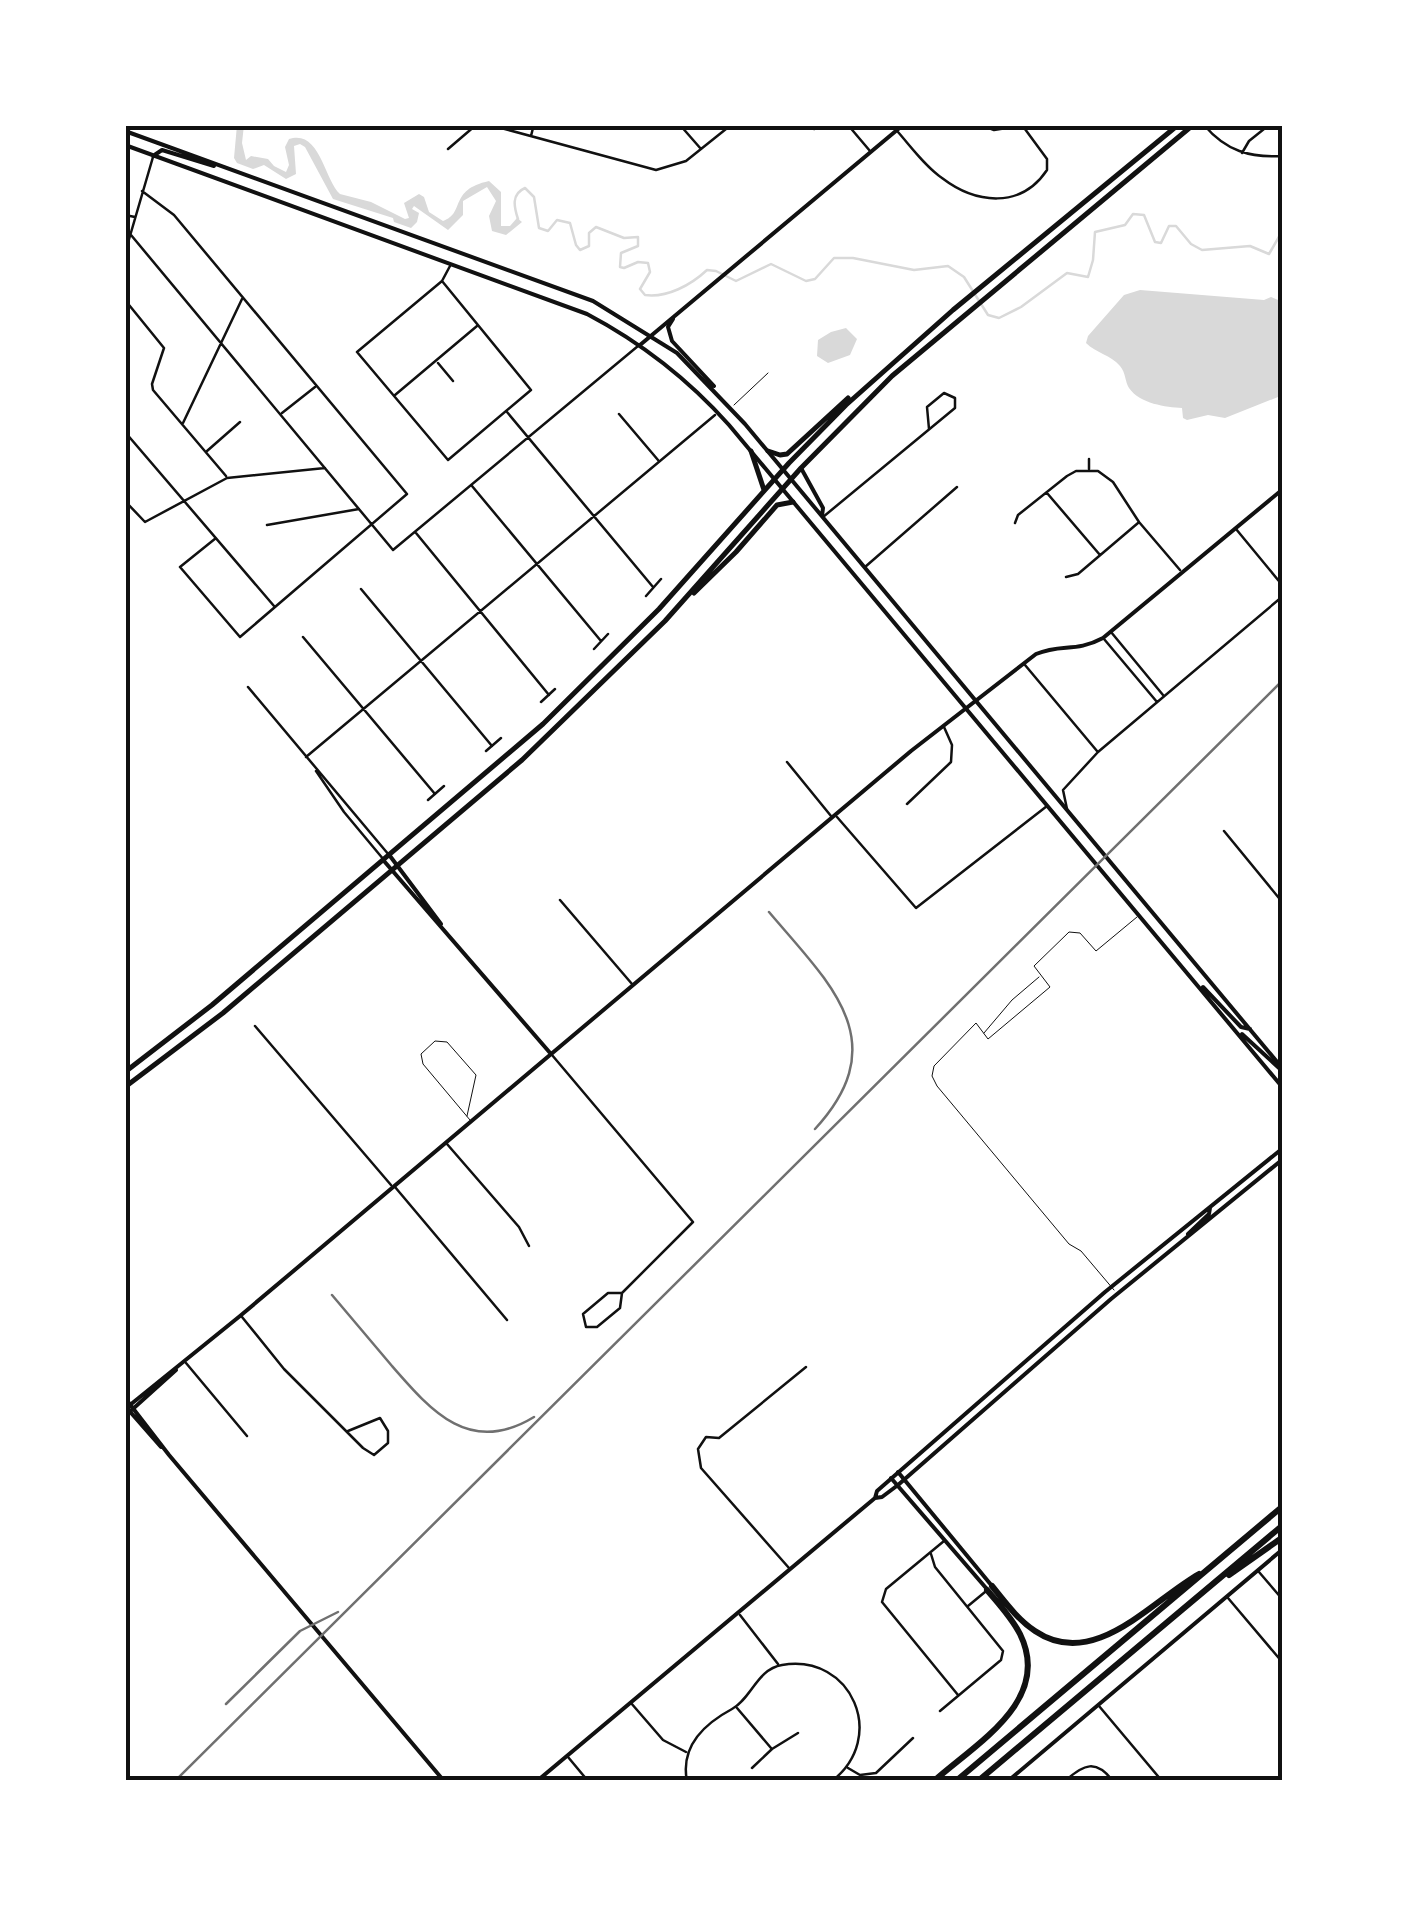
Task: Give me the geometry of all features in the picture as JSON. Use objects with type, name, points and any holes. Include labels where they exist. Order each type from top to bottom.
[{"type":"highway","points":[[956,1781],[1283,1506]]},
{"type":"highway","points":[[978,1781],[1283,1525]]},
{"type":"highway","points":[[1203,1592],[1283,1537]]},
{"type":"highway","points":[[993,1586],[1038,1634],[1063,1642],[1084,1642],[1119,1629],[1213,1566]]},
{"type":"highway","points":[[934,1781],[1002,1722],[1022,1694],[1027,1668],[1022,1637],[993,1586]]},
{"type":"main road","points":[[640,345],[904,125]]},
{"type":"main road","points":[[125,1072],[212,1005],[506,757],[593,676],[686,580],[783,469],[860,392],[1178,125]]},
{"type":"main road","points":[[125,1088],[223,1013],[557,727],[680,604],[801,468],[892,376],[1192,125]]},
{"type":"main road","points":[[125,130],[538,279],[592,302],[652,335],[692,367],[732,408],[1283,1070]]},
{"type":"main road","points":[[125,145],[587,314],[640,345],[678,374],[718,412],[1283,1088]]},
{"type":"main road","points":[[153,156],[162,150],[210,166],[219,164]]},
{"type":"main road","points":[[675,316],[668,327],[672,341],[700,366],[723,398]]},
{"type":"main road","points":[[768,451],[787,454],[843,401],[860,392]]},
{"type":"main road","points":[[751,451],[764,490]]},
{"type":"main road","points":[[801,468],[822,508],[822,516]]},
{"type":"main road","points":[[128,1409],[446,1143],[469,1118],[943,726],[1041,652],[1085,648],[1103,638],[1283,489]]},
{"type":"main road","points":[[680,604],[709,581],[777,505],[792,502]]},
{"type":"main road","points":[[387,858],[551,1054]]},
{"type":"main road","points":[[1140,915],[1149,908]]},
{"type":"main road","points":[[1195,981],[1241,1027],[1250,1029]]},
{"type":"main road","points":[[1236,1032],[1254,1042],[1283,1070]]},
{"type":"main road","points":[[875,1498],[876,1491],[1112,1288],[1283,1148]]},
{"type":"main road","points":[[537,1781],[875,1498],[882,1498],[898,1485],[1117,1294],[1283,1159]]},
{"type":"main road","points":[[1182,1242],[1209,1214],[1210,1207]]},
{"type":"main road","points":[[125,1398],[128,1409],[444,1781]]},
{"type":"main road","points":[[898,1472],[993,1586]]},
{"type":"main road","points":[[892,1478],[993,1586]]},
{"type":"main road","points":[[1008,1781],[1283,1550]]},
{"type":"street","points":[[448,149],[476,125]]},
{"type":"street","points":[[490,125],[656,170],[679,166],[731,125]]},
{"type":"street","points":[[680,125],[701,149]]},
{"type":"street","points":[[808,125],[814,130],[832,125]]},
{"type":"street","points":[[848,125],[870,152]]},
{"type":"street","points":[[897,130],[953,187],[1010,199],[1028,190],[1047,170],[1046,159],[1022,125],[994,130],[981,125]]},
{"type":"street","points":[[1204,125],[1218,140],[1241,154],[1283,156]]},
{"type":"street","points":[[1241,154],[1249,141],[1269,125]]},
{"type":"street","points":[[530,138],[532,128]]},
{"type":"street","points":[[125,253],[153,156]]},
{"type":"street","points":[[142,192],[174,215],[407,494],[407,498],[240,637],[180,567],[216,538]]},
{"type":"street","points":[[125,215],[136,218]]},
{"type":"street","points":[[131,235],[393,550],[640,345]]},
{"type":"street","points":[[442,282],[531,390],[448,460],[357,352],[442,282],[452,262]]},
{"type":"street","points":[[182,424],[243,298]]},
{"type":"street","points":[[125,300],[162,344],[152,387],[226,478]]},
{"type":"street","points":[[394,396],[478,326]]},
{"type":"street","points":[[436,361],[453,382]]},
{"type":"street","points":[[282,414],[316,386]]},
{"type":"street","points":[[822,516],[955,408],[955,398],[944,393],[928,407],[929,429]]},
{"type":"street","points":[[506,411],[654,588]]},
{"type":"street","points":[[306,757],[718,412]]},
{"type":"street","points":[[619,414],[658,461]]},
{"type":"street","points":[[206,452],[240,422]]},
{"type":"street","points":[[125,432],[275,607]]},
{"type":"street","points":[[1088,459],[1090,470]]},
{"type":"street","points":[[125,501],[144,522],[226,478],[326,468]]},
{"type":"street","points":[[1015,523],[1018,515],[1066,476],[1098,472],[1112,482],[1182,573]]},
{"type":"street","points":[[471,485],[601,641]]},
{"type":"street","points":[[865,567],[957,487]]},
{"type":"street","points":[[1046,492],[1100,555]]},
{"type":"street","points":[[267,525],[361,509]]},
{"type":"street","points":[[1066,577],[1078,574],[1139,522]]},
{"type":"street","points":[[1236,528],[1283,586]]},
{"type":"street","points":[[415,532],[549,695]]},
{"type":"street","points":[[646,596],[661,579]]},
{"type":"street","points":[[361,589],[492,746]]},
{"type":"street","points":[[1068,811],[1063,790],[1098,752],[1283,596]]},
{"type":"street","points":[[1111,632],[1164,696]]},
{"type":"street","points":[[594,649],[608,634]]},
{"type":"street","points":[[303,637],[435,794]]},
{"type":"street","points":[[1103,638],[1156,702]]},
{"type":"street","points":[[1024,664],[1098,752]]},
{"type":"street","points":[[248,688],[387,858]]},
{"type":"street","points":[[542,702],[554,689]]},
{"type":"street","points":[[906,804],[952,762],[952,745],[943,726]]},
{"type":"street","points":[[486,751],[501,738]]},
{"type":"street","points":[[306,757],[344,812],[387,858]]},
{"type":"street","points":[[787,762],[916,908],[1048,804]]},
{"type":"street","points":[[428,800],[444,786]]},
{"type":"street","points":[[1224,832],[1283,902]]},
{"type":"street","points":[[560,900],[632,985]]},
{"type":"street","points":[[255,1026],[507,1320]]},
{"type":"street","points":[[551,1054],[693,1222],[622,1293],[620,1308],[597,1327],[586,1327],[583,1314],[608,1293],[622,1293]]},
{"type":"street","points":[[446,1143],[518,1227],[529,1246]]},
{"type":"street","points":[[241,1316],[284,1369],[370,1454],[388,1443],[388,1430],[380,1418],[348,1431]]},
{"type":"street","points":[[185,1362],[247,1436]]},
{"type":"street","points":[[791,1570],[701,1468],[698,1449],[706,1437],[719,1438],[806,1367]]},
{"type":"street","points":[[946,1540],[886,1588],[882,1598],[884,1607],[958,1695]]},
{"type":"street","points":[[932,1553],[935,1567],[1003,1656],[940,1711]]},
{"type":"street","points":[[1258,1571],[1283,1600]]},
{"type":"street","points":[[967,1607],[993,1586]]},
{"type":"street","points":[[1227,1596],[1283,1663]]},
{"type":"street","points":[[739,1614],[779,1665]]},
{"type":"street","points":[[687,1781],[687,1753],[705,1726],[736,1707],[753,1684],[779,1665],[818,1668],[843,1684],[852,1695],[861,1721],[860,1740],[847,1768],[832,1781]]},
{"type":"street","points":[[631,1703],[663,1740],[687,1753]]},
{"type":"street","points":[[1098,1705],[1162,1781]]},
{"type":"street","points":[[736,1707],[772,1749]]},
{"type":"street","points":[[752,1768],[798,1732]]},
{"type":"street","points":[[847,1768],[860,1775],[876,1773],[913,1738]]},
{"type":"street","points":[[567,1756],[588,1781]]},
{"type":"street","points":[[1065,1781],[1081,1767],[1093,1764],[1104,1769],[1113,1781]]},
{"type":"lane","points":[[732,408],[768,373]]},
{"type":"lane","points":[[1117,1294],[1081,1251],[1069,1244],[933,1080],[934,1066],[976,1024],[988,1039],[1050,987],[1034,966],[1069,932],[1080,933],[1096,951],[1140,915]]},
{"type":"lane","points":[[984,1033],[1012,1000],[1041,975]]},
{"type":"lane","points":[[435,1041],[447,1042],[476,1075],[469,1118],[423,1064],[421,1054],[435,1041]]},
{"type":"shaded area","points":[[237,125],[244,125],[242,143],[246,160],[251,156],[268,159],[286,172],[289,165],[285,147],[289,139],[308,141],[340,194],[371,202],[405,219],[409,218],[404,203],[419,194],[429,212],[443,221],[454,213],[468,190],[489,181],[501,192],[501,226],[510,226],[517,218],[522,222],[506,235],[492,231],[489,216],[496,201],[487,187],[463,201],[463,215],[448,230],[414,206],[412,209],[419,213],[411,228],[394,222],[393,218],[333,199],[300,144],[294,146],[296,174],[286,179],[264,165],[253,169],[237,163]]},
{"type":"shaded area","points":[[1140,290],[1264,300],[1271,297],[1283,302],[1283,395],[1225,418],[1208,415],[1187,420],[1182,408],[1140,398],[1128,386],[1120,366],[1086,343],[1124,295]]},
{"type":"shaded area","points":[[846,328],[857,339],[850,355],[828,363],[817,356],[818,340]]},
{"type":"waterway","points":[[518,219],[516,197],[525,188],[534,197],[539,228],[548,231],[557,220],[570,223],[580,250],[589,246],[589,233],[596,227],[624,238],[638,237],[638,246],[621,253],[620,267],[648,263],[650,272],[640,289],[645,295],[678,289],[707,270],[736,281],[771,264],[806,281],[815,279],[834,258],[853,258],[914,270],[948,266],[964,277],[988,315],[999,318],[1067,273],[1088,277],[1095,232],[1125,225],[1133,214],[1144,215],[1155,242],[1161,243],[1169,226],[1176,226],[1191,244],[1202,250],[1250,246],[1269,254],[1283,236]]},
{"type":"railway","points":[[175,1781],[1283,680]]},
{"type":"railway","points":[[769,912],[831,989],[845,1014],[852,1040],[850,1068],[839,1097],[815,1129]]},
{"type":"railway","points":[[332,1295],[422,1399],[454,1423],[490,1432],[534,1417]]},
{"type":"railway","points":[[226,1704],[300,1631],[338,1612]]}]
